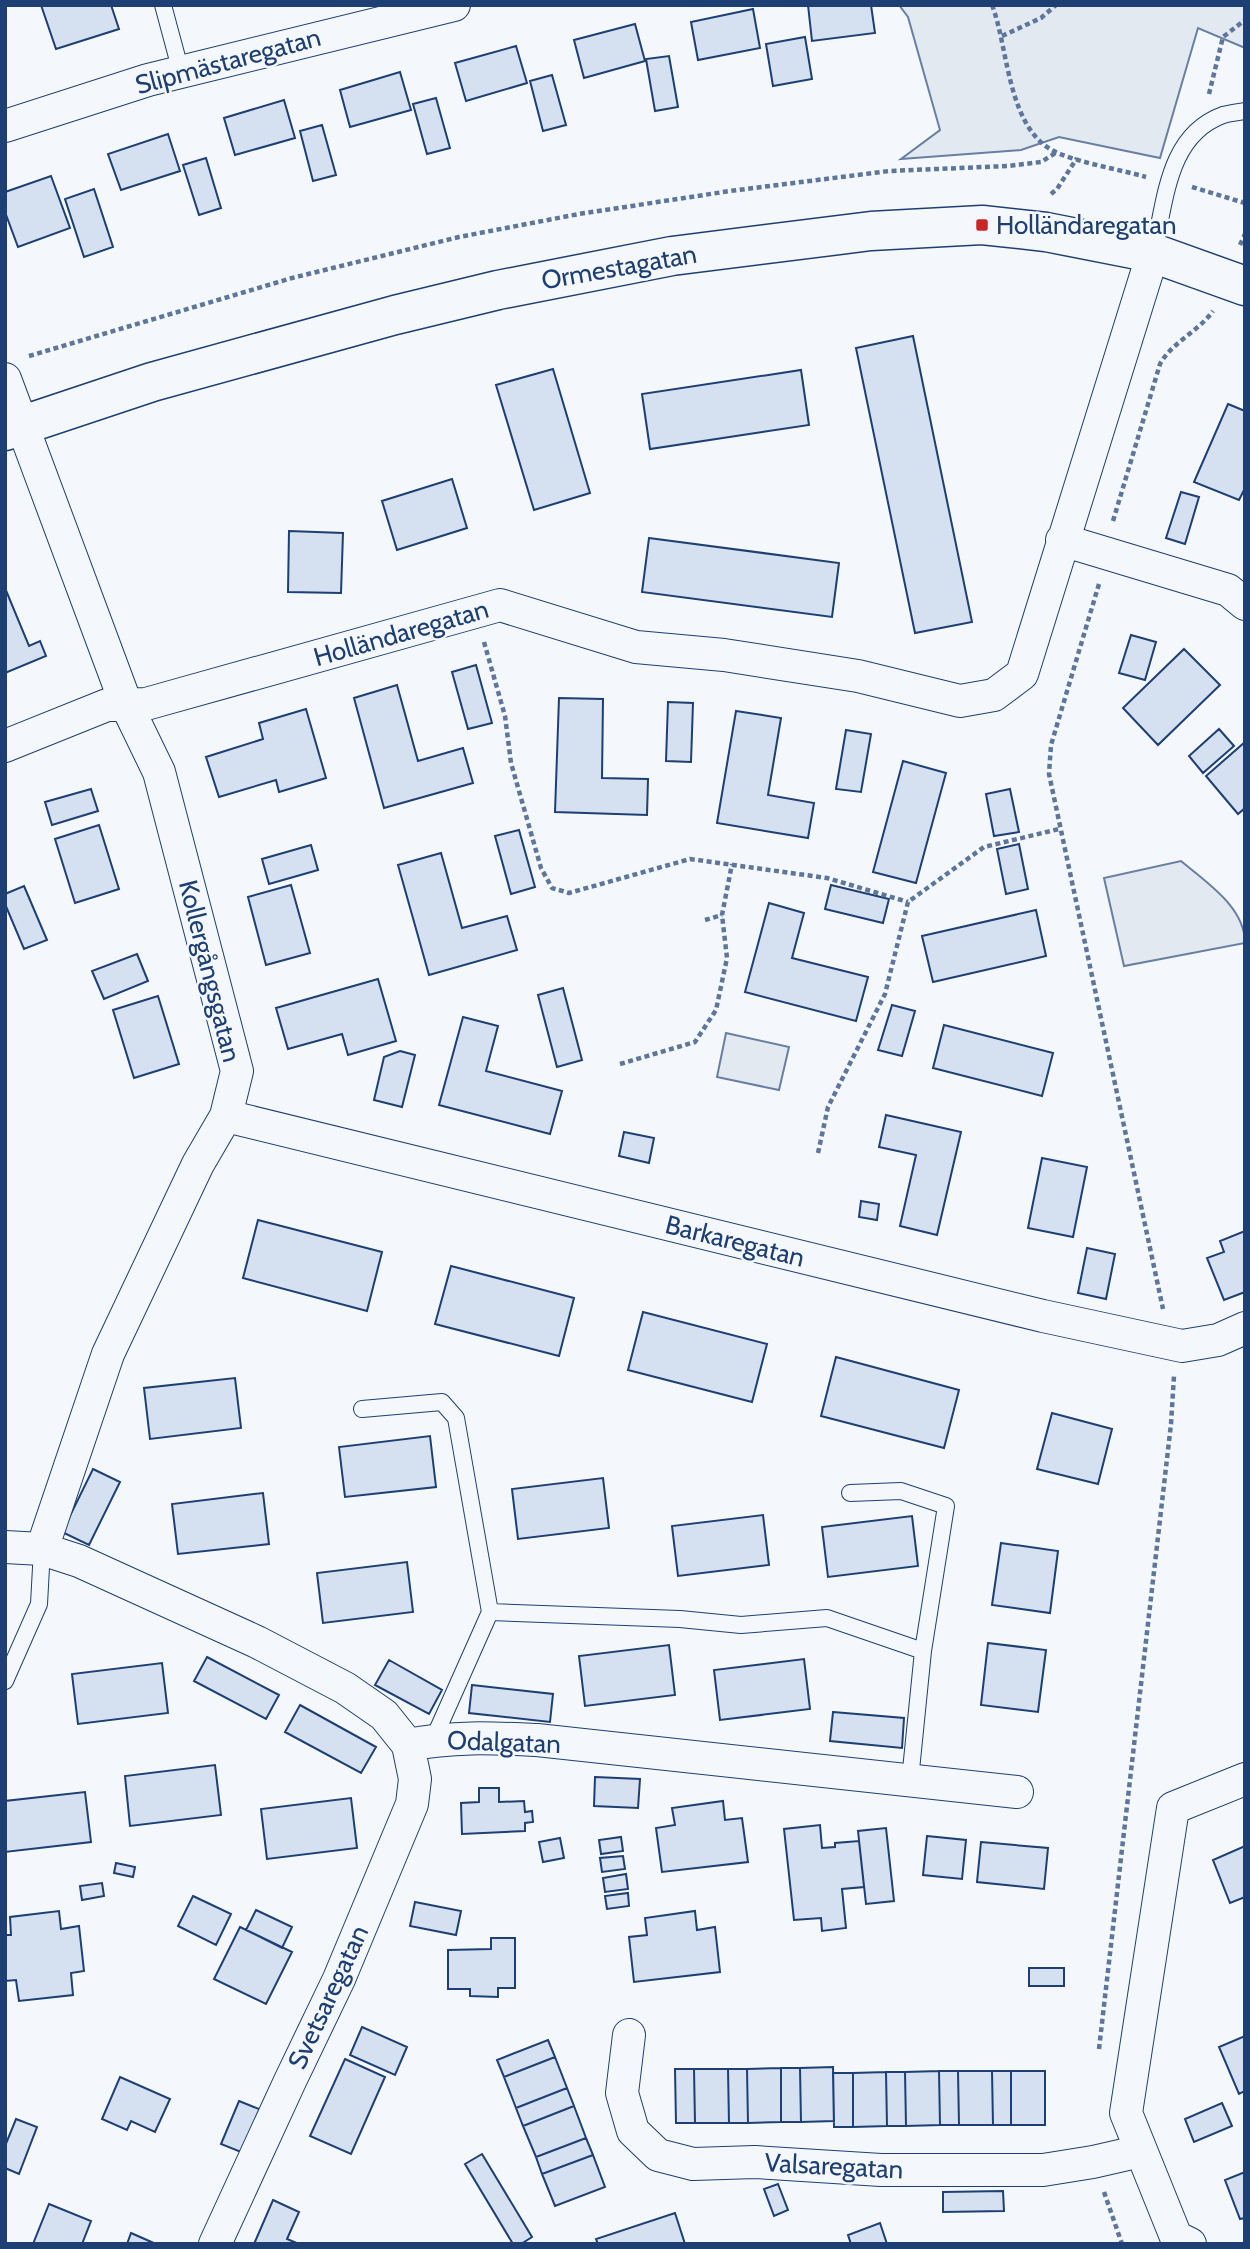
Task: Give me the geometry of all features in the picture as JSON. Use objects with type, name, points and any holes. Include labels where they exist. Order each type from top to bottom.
[{"type":"street","name":"Slipmästaregatan","points":[[5,126],[148,80],[454,5]]},
{"type":"street","name":"Ormestagatan","points":[[14,428],[152,382],[395,315],[498,290],[672,256],[871,231],[982,225],[1046,232],[1153,253],[1235,282]]},
{"type":"street","name":"Holländaregatan","points":[[5,746],[107,705],[146,705],[500,605],[636,647],[724,654],[858,676],[960,701],[994,695],[1021,674],[1153,253]]},
{"type":"street","points":[[11,369],[14,428]]},
{"type":"street","name":"Kollergångsgatan","points":[[14,428],[126,704],[159,772],[237,1071],[226,1116],[198,1164],[108,1354],[42,1549]]},
{"type":"street","points":[[1062,540],[1228,590],[1245,604]]},
{"type":"street","name":"Barkaregatan","points":[[226,1116],[1030,1313],[1182,1346],[1219,1340],[1245,1328]]},
{"type":"street","name":"Odalgatan","points":[[5,1547],[42,1549],[79,1561],[257,1642],[345,1688],[421,1742],[480,1737],[537,1740],[1017,1792]]},
{"type":"street","name":"Svetsaregatan","points":[[215,2244],[339,1979],[412,1804],[421,1742]]},
{"type":"street","points":[[1190,2244],[1176,2237],[1126,2113],[1173,1808],[1245,1779]]},
{"type":"street","name":"Valsaregatan","points":[[629,2035],[622,2093],[633,2131],[658,2155],[692,2164],[755,2162],[881,2170],[1043,2171],[1141,2151]]},
{"type":"lane","points":[[163,5],[181,72]]},
{"type":"lane","points":[[1153,253],[1168,183],[1179,152],[1201,128],[1223,115],[1245,111]]},
{"type":"lane","points":[[362,1409],[442,1402],[456,1418],[490,1612],[421,1742]]},
{"type":"lane","points":[[850,1493],[901,1491],[946,1506],[922,1651],[910,1780]]},
{"type":"lane","points":[[5,1681],[39,1604],[42,1549]]},
{"type":"lane","points":[[490,1612],[680,1619],[741,1625],[827,1618],[922,1651]]},
{"type":"path","points":[[11,369],[130,325],[292,278],[459,237],[579,214],[730,191],[889,172],[1041,162],[1057,152],[1042,143],[1031,131],[1020,110],[992,5]]},
{"type":"path","points":[[1002,36],[1041,18],[1056,5]]},
{"type":"path","points":[[1201,128],[1223,37],[1245,20]]},
{"type":"path","points":[[1048,197],[1057,189],[1077,158]]},
{"type":"path","points":[[1097,2060],[1171,1424],[1174,1360],[1059,829],[1049,774],[1051,745],[1160,364],[1172,347],[1197,329],[1212,313],[1235,282],[1245,234]]},
{"type":"path","points":[[475,612],[505,716],[511,764],[541,868],[552,888],[569,893],[690,859],[827,878],[908,902]]},
{"type":"path","points":[[818,1153],[828,1107],[885,994],[908,902],[984,847],[1059,829]]},
{"type":"path","points":[[620,1064],[695,1042],[716,1010],[727,958],[722,915],[732,864]]},
{"type":"path","points":[[705,920],[722,915]]},
{"type":"path","points":[[1093,2162],[1122,2244]]},
{"type":"shaded area","points":[[899,5],[1245,5],[1245,48],[1198,28],[1160,158],[1059,137],[1021,150],[901,159],[940,130],[908,17]]},
{"type":"shaded area","points":[[1181,861],[1231,907],[1239,918],[1245,943],[1124,966],[1104,878]]},
{"type":"shaded area","points":[[726,1033],[789,1047],[779,1090],[717,1077]]},
{"type":"building","points":[[41,5],[111,5],[119,29],[56,49]]},
{"type":"building","points":[[808,5],[871,5],[875,33],[812,41]]},
{"type":"building","points":[[753,9],[760,48],[698,60],[691,22]]},
{"type":"building","points":[[635,24],[645,61],[584,78],[574,40]]},
{"type":"building","points":[[805,37],[812,79],[773,86],[766,44]]},
{"type":"building","points":[[516,46],[527,83],[466,101],[455,63]]},
{"type":"building","points":[[669,56],[678,107],[655,111],[646,59]]},
{"type":"building","points":[[400,72],[411,110],[350,127],[340,90]]},
{"type":"building","points":[[552,75],[566,125],[543,131],[530,81]]},
{"type":"building","points":[[436,98],[450,148],[427,154],[413,104]]},
{"type":"building","points":[[284,100],[295,138],[235,155],[224,118]]},
{"type":"building","points":[[322,125],[336,175],[313,181],[300,131]]},
{"type":"building","points":[[168,134],[180,171],[121,190],[108,154]]},
{"type":"building","points":[[206,158],[221,208],[199,215],[183,165]]},
{"type":"building","points":[[51,176],[70,228],[18,247],[5,212],[5,192]]},
{"type":"building","points":[[94,189],[113,247],[84,257],[65,199]]},
{"type":"building","points":[[913,336],[972,622],[915,633],[856,348]]},
{"type":"building","points":[[553,369],[590,493],[534,510],[496,385]]},
{"type":"building","points":[[801,370],[809,425],[650,449],[642,394]]},
{"type":"building","points":[[1228,404],[1245,411],[1245,488],[1239,500],[1194,482]]},
{"type":"building","points":[[452,479],[467,528],[397,550],[382,501]]},
{"type":"building","points":[[1181,492],[1199,497],[1185,544],[1166,538]]},
{"type":"building","points":[[289,531],[343,533],[341,593],[288,592]]},
{"type":"building","points":[[649,538],[839,563],[832,617],[642,592]]},
{"type":"building","points":[[5,588],[29,646],[40,641],[46,656],[5,673]]},
{"type":"building","points":[[1131,635],[1156,642],[1145,680],[1119,673]]},
{"type":"building","points":[[1184,649],[1220,685],[1158,745],[1123,708]]},
{"type":"building","points":[[476,665],[492,723],[468,729],[452,672]]},
{"type":"building","points":[[397,685],[418,761],[463,748],[473,783],[384,808],[354,698]]},
{"type":"building","points":[[559,698],[603,699],[602,778],[648,779],[647,815],[555,812]]},
{"type":"building","points":[[668,702],[693,703],[691,762],[666,761]]},
{"type":"building","points":[[306,709],[326,778],[279,792],[276,780],[219,797],[206,757],[263,739],[259,723]]},
{"type":"building","points":[[736,711],[781,718],[768,795],[814,803],[808,838],[717,823]]},
{"type":"building","points":[[1219,729],[1234,746],[1203,773],[1189,756]]},
{"type":"building","points":[[846,730],[871,734],[861,792],[836,789]]},
{"type":"building","points":[[1245,742],[1245,808],[1238,814],[1206,776]]},
{"type":"building","points":[[903,761],[946,773],[916,883],[873,872]]},
{"type":"building","points":[[91,789],[98,811],[52,825],[45,802]]},
{"type":"building","points":[[1010,789],[1019,832],[994,836],[986,794]]},
{"type":"building","points":[[99,825],[119,889],[75,903],[55,839]]},
{"type":"building","points":[[519,830],[535,887],[511,894],[495,836]]},
{"type":"building","points":[[1019,844],[1028,889],[1006,894],[997,849]]},
{"type":"building","points":[[311,845],[318,870],[269,884],[262,859]]},
{"type":"building","points":[[441,853],[462,928],[507,916],[517,950],[429,975],[398,865]]},
{"type":"building","points":[[291,885],[310,953],[266,965],[248,897]]},
{"type":"building","points":[[831,885],[889,899],[883,923],[825,909]]},
{"type":"building","points":[[24,886],[47,940],[24,949],[5,904],[5,894]]},
{"type":"building","points":[[769,903],[804,913],[792,958],[868,977],[856,1021],[745,992]]},
{"type":"building","points":[[1036,910],[1046,956],[933,982],[922,936]]},
{"type":"building","points":[[137,954],[148,981],[104,999],[92,971]]},
{"type":"building","points":[[378,979],[396,1041],[348,1055],[342,1034],[288,1049],[276,1008]]},
{"type":"building","points":[[563,988],[582,1060],[557,1067],[538,995]]},
{"type":"building","points":[[158,996],[179,1064],[134,1078],[113,1010]]},
{"type":"building","points":[[892,1005],[915,1011],[902,1056],[878,1050]]},
{"type":"building","points":[[463,1017],[498,1026],[486,1071],[562,1091],[550,1134],[439,1105]]},
{"type":"building","points":[[944,1025],[1053,1053],[1042,1096],[933,1068]]},
{"type":"building","points":[[400,1051],[415,1055],[402,1107],[374,1100],[384,1057]]},
{"type":"building","points":[[886,1115],[961,1132],[937,1235],[900,1226],[916,1155],[879,1147]]},
{"type":"building","points":[[624,1132],[654,1138],[649,1163],[619,1156]]},
{"type":"building","points":[[1042,1158],[1087,1167],[1073,1237],[1028,1228]]},
{"type":"building","points":[[861,1201],[879,1204],[877,1220],[859,1217]]},
{"type":"building","points":[[258,1220],[382,1252],[367,1311],[243,1278]]},
{"type":"building","points":[[1245,1231],[1245,1292],[1224,1300],[1207,1258],[1224,1252],[1220,1241]]},
{"type":"building","points":[[1087,1248],[1115,1254],[1106,1299],[1078,1293]]},
{"type":"building","points":[[451,1266],[574,1298],[559,1356],[435,1324]]},
{"type":"building","points":[[643,1312],[767,1344],[752,1402],[628,1370]]},
{"type":"building","points":[[836,1357],[959,1390],[944,1448],[821,1416]]},
{"type":"building","points":[[235,1378],[241,1428],[150,1439],[144,1388]]},
{"type":"building","points":[[1052,1413],[1112,1429],[1098,1484],[1037,1469]]},
{"type":"building","points":[[430,1436],[436,1487],[345,1497],[339,1447]]},
{"type":"building","points":[[93,1469],[120,1482],[89,1545],[62,1532]]},
{"type":"building","points":[[603,1478],[609,1528],[518,1539],[512,1489]]},
{"type":"building","points":[[263,1493],[269,1544],[178,1554],[172,1504]]},
{"type":"building","points":[[763,1515],[769,1565],[678,1576],[672,1526]]},
{"type":"building","points":[[912,1516],[918,1566],[828,1577],[822,1527]]},
{"type":"building","points":[[1001,1543],[1058,1551],[1050,1613],[992,1605]]},
{"type":"building","points":[[407,1562],[413,1612],[323,1623],[317,1573]]},
{"type":"building","points":[[988,1643],[1046,1650],[1038,1712],[981,1705]]},
{"type":"building","points":[[669,1645],[675,1695],[585,1706],[579,1656]]},
{"type":"building","points":[[207,1657],[279,1695],[266,1719],[194,1681]]},
{"type":"building","points":[[804,1659],[810,1709],[720,1720],[714,1670]]},
{"type":"building","points":[[389,1660],[442,1690],[429,1714],[375,1685]]},
{"type":"building","points":[[162,1663],[168,1713],[78,1724],[72,1674]]},
{"type":"building","points":[[472,1685],[553,1694],[550,1722],[469,1713]]},
{"type":"building","points":[[300,1705],[376,1747],[361,1773],[285,1732]]},
{"type":"building","points":[[833,1712],[904,1718],[902,1748],[830,1741]]},
{"type":"building","points":[[215,1765],[221,1815],[130,1826],[125,1776]]},
{"type":"building","points":[[595,1777],[640,1779],[638,1808],[594,1806]]},
{"type":"building","points":[[479,1788],[499,1788],[499,1802],[524,1801],[525,1812],[532,1811],[533,1822],[525,1823],[525,1831],[462,1834],[461,1803],[479,1802]]},
{"type":"building","points":[[85,1792],[91,1842],[5,1852],[5,1801]]},
{"type":"building","points":[[351,1798],[357,1848],[267,1859],[261,1809]]},
{"type":"building","points":[[723,1801],[725,1820],[742,1818],[748,1862],[662,1872],[656,1828],[675,1825],[672,1808]]},
{"type":"building","points":[[820,1825],[822,1848],[835,1847],[835,1843],[859,1841],[864,1887],[842,1889],[846,1928],[822,1931],[821,1918],[794,1920],[784,1829]]},
{"type":"building","points":[[886,1828],[894,1901],[866,1904],[858,1831]]},
{"type":"building","points":[[927,1836],[966,1840],[962,1879],[923,1875]]},
{"type":"building","points":[[621,1837],[623,1851],[601,1854],[599,1840]]},
{"type":"building","points":[[560,1838],[564,1858],[543,1862],[539,1842]]},
{"type":"building","points":[[981,1842],[1048,1848],[1044,1889],[977,1882]]},
{"type":"building","points":[[1245,1846],[1245,1897],[1230,1903],[1213,1860]]},
{"type":"building","points":[[623,1856],[625,1869],[602,1872],[600,1858]]},
{"type":"building","points":[[116,1863],[135,1867],[133,1877],[114,1873]]},
{"type":"building","points":[[626,1874],[628,1889],[605,1892],[603,1878]]},
{"type":"building","points":[[102,1883],[104,1896],[82,1900],[80,1886]]},
{"type":"building","points":[[628,1893],[629,1906],[607,1909],[605,1896]]},
{"type":"building","points":[[193,1896],[231,1914],[216,1945],[178,1926]]},
{"type":"building","points":[[415,1902],[461,1911],[456,1935],[410,1926]]},
{"type":"building","points":[[256,1910],[292,1927],[282,1948],[246,1930]]},
{"type":"building","points":[[59,1911],[61,1929],[79,1926],[84,1971],[71,1973],[73,1995],[19,2001],[16,1980],[5,1981],[5,1935],[11,1935],[10,1917]]},
{"type":"building","points":[[695,1911],[697,1930],[715,1927],[720,1972],[634,1982],[629,1937],[647,1935],[645,1918]]},
{"type":"building","points":[[240,1927],[292,1952],[266,2004],[214,1979]]},
{"type":"building","points":[[491,1938],[515,1938],[515,1988],[498,1988],[498,1997],[470,1996],[470,1989],[448,1989],[448,1950],[491,1949]]},
{"type":"building","points":[[1029,1968],[1064,1968],[1064,1986],[1029,1986]]},
{"type":"building","points":[[362,2027],[407,2047],[395,2075],[350,2055]]},
{"type":"building","points":[[1245,2036],[1245,2091],[1239,2094],[1219,2047]]},
{"type":"building","points":[[548,2040],[555,2057],[504,2077],[497,2060]]},
{"type":"building","points":[[555,2057],[567,2088],[516,2108],[504,2077]]},
{"type":"building","points":[[345,2059],[385,2077],[351,2154],[310,2136]]},
{"type":"building","points":[[833,2067],[834,2121],[801,2122],[800,2068]]},
{"type":"building","points":[[781,2068],[800,2068],[801,2122],[781,2122]]},
{"type":"building","points":[[781,2068],[781,2122],[748,2123],[747,2069]]},
{"type":"building","points":[[675,2069],[694,2069],[695,2123],[676,2123]]},
{"type":"building","points":[[694,2069],[728,2069],[729,2123],[695,2123]]},
{"type":"building","points":[[728,2069],[747,2069],[748,2123],[729,2123]]},
{"type":"building","points":[[939,2071],[958,2071],[959,2125],[940,2125]]},
{"type":"building","points":[[939,2071],[940,2125],[906,2126],[905,2072]]},
{"type":"building","points":[[958,2071],[992,2071],[993,2125],[959,2125]]},
{"type":"building","points":[[992,2071],[1011,2071],[1011,2125],[993,2125]]},
{"type":"building","points":[[1011,2071],[1045,2071],[1045,2125],[1011,2125]]},
{"type":"building","points":[[886,2072],[905,2072],[906,2126],[887,2126]]},
{"type":"building","points":[[886,2072],[887,2126],[853,2127],[853,2073]]},
{"type":"building","points":[[833,2073],[853,2073],[853,2127],[834,2127]]},
{"type":"building","points":[[120,2077],[170,2099],[155,2132],[131,2121],[127,2130],[102,2119]]},
{"type":"building","points":[[567,2088],[574,2106],[523,2126],[516,2108]]},
{"type":"building","points":[[239,2101],[264,2111],[246,2154],[221,2144]]},
{"type":"building","points":[[1222,2103],[1232,2126],[1194,2142],[1185,2119]]},
{"type":"building","points":[[574,2106],[586,2138],[536,2157],[523,2126]]},
{"type":"building","points":[[16,2119],[37,2127],[19,2174],[5,2168],[5,2146]]},
{"type":"building","points":[[586,2138],[593,2155],[542,2174],[536,2157]]},
{"type":"building","points":[[482,2154],[532,2237],[521,2244],[513,2244],[465,2164]]},
{"type":"building","points":[[593,2155],[605,2187],[555,2206],[542,2174]]},
{"type":"building","points":[[1245,2172],[1245,2218],[1240,2219],[1225,2180]]},
{"type":"building","points":[[778,2184],[788,2210],[774,2216],[764,2189]]},
{"type":"building","points":[[1003,2191],[1004,2211],[943,2212],[943,2192]]},
{"type":"building","points":[[273,2200],[299,2212],[287,2239],[299,2244],[254,2244]]},
{"type":"building","points":[[49,2204],[91,2221],[82,2244],[33,2244]]},
{"type":"building","points":[[675,2213],[685,2244],[598,2244],[596,2239]]},
{"type":"building","points":[[880,2223],[887,2244],[851,2244],[848,2235]]},
{"type":"building","points":[[131,2233],[156,2244],[127,2244]]},
{"type":"place","name":"Holländaregatan","points":[[982,225]]}]
